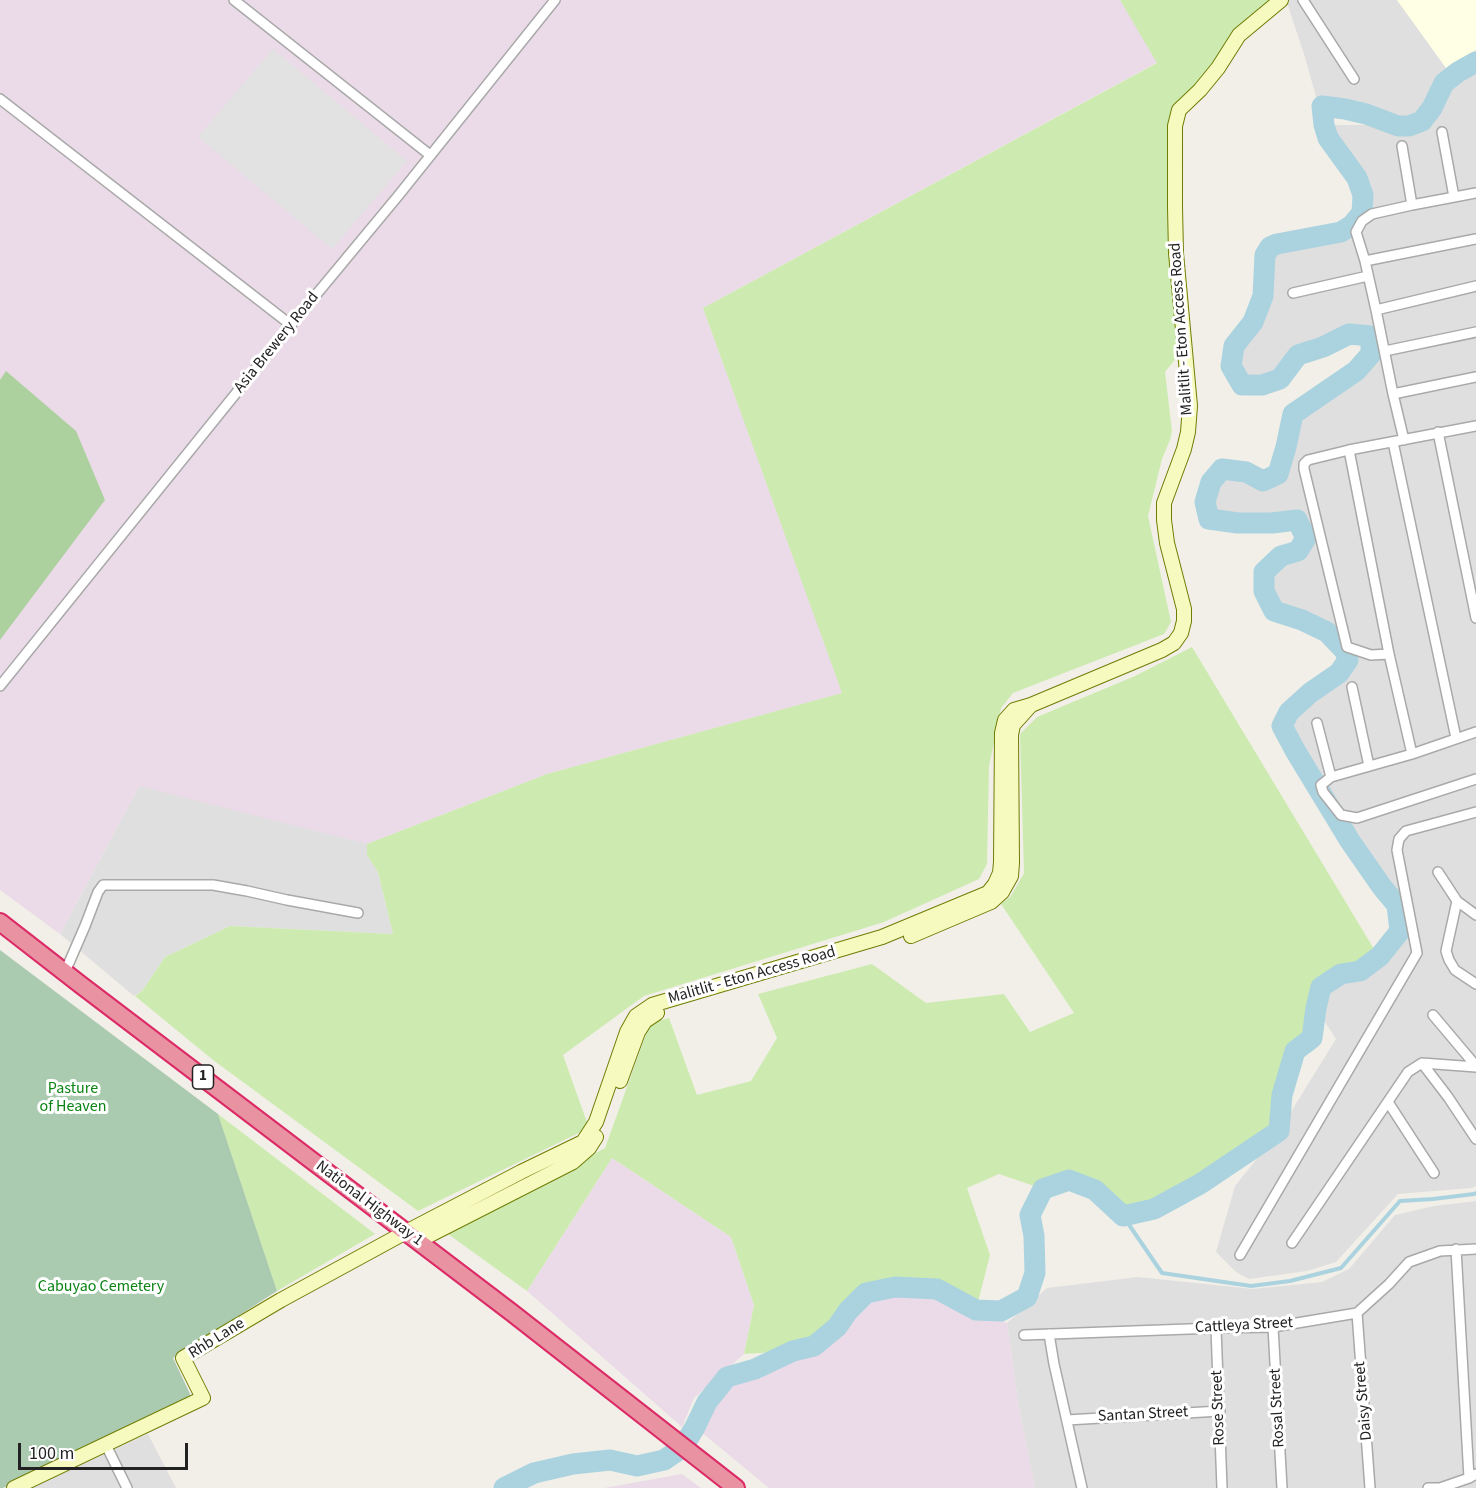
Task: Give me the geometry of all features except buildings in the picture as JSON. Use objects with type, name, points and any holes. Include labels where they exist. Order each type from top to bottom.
[{"type":"highway","name":"National Highway 1","points":[[0,922],[736,1488]]},
{"type":"street","points":[[234,0],[430,155]]},
{"type":"street","name":"Asia Brewery Road","points":[[0,686],[555,0]]},
{"type":"street","name":"Malitlit - Eton Access Road","points":[[412,1237],[489,1189],[582,1142],[596,1122],[627,1032],[636,1016],[652,1005],[882,937],[988,893],[1000,873],[1002,733],[1005,720],[1014,710],[1031,705],[1174,643],[1181,633],[1184,609],[1167,543],[1164,503],[1184,449],[1190,406],[1176,253],[1175,126],[1179,110],[1218,68],[1239,35],[1281,0]]},
{"type":"street","points":[[1303,0],[1354,79]]},
{"type":"street","points":[[0,99],[291,325]]},
{"type":"street","points":[[1442,132],[1454,197]]},
{"type":"street","points":[[1402,146],[1412,205]]},
{"type":"street","points":[[1404,440],[1365,261],[1356,232],[1362,221],[1372,214],[1476,193]]},
{"type":"street","points":[[1365,261],[1476,239]]},
{"type":"street","points":[[1293,292],[1368,276]]},
{"type":"street","points":[[1376,309],[1476,286]]},
{"type":"street","points":[[1385,351],[1476,332]]},
{"type":"street","points":[[1393,394],[1476,377]]},
{"type":"street","points":[[1389,654],[1371,655],[1347,647],[1304,464],[1308,460],[1349,450],[1476,426]]},
{"type":"street","points":[[1438,432],[1476,618]]},
{"type":"street","points":[[1393,442],[1456,738]]},
{"type":"street","points":[[1349,450],[1389,654],[1413,754]]},
{"type":"street","points":[[1352,687],[1369,766]]},
{"type":"street","name":"Malitlit - Eton Access Road","points":[[412,1237],[499,1200],[573,1162],[589,1148],[603,1125],[638,1032],[645,1021],[659,1012],[888,945],[991,902],[1002,892],[1011,876],[1011,735],[1013,725],[1031,705]]},
{"type":"street","points":[[1317,723],[1331,777]]},
{"type":"street","points":[[1476,732],[1413,754],[1331,777],[1321,785],[1323,792],[1341,815],[1357,818],[1476,779]]},
{"type":"street","points":[[1240,1255],[1417,953],[1397,850],[1399,838],[1406,831],[1476,812]]},
{"type":"street","points":[[1438,872],[1457,901],[1476,915]]},
{"type":"street","points":[[65,972],[98,891],[103,885],[213,885],[357,913]]},
{"type":"street","points":[[1457,901],[1446,951],[1455,970],[1476,984]]},
{"type":"street","points":[[1433,1015],[1476,1067]]},
{"type":"street","points":[[1292,1243],[1408,1072],[1422,1063],[1476,1067]]},
{"type":"street","points":[[1422,1063],[1476,1139]]},
{"type":"street","points":[[1388,1102],[1434,1173]]},
{"type":"street","points":[[489,1189],[499,1200]]},
{"type":"street","name":"Rhb Lane","points":[[14,1488],[203,1398],[183,1358],[281,1300],[412,1237]]},
{"type":"street","points":[[1428,1488],[1440,1488],[1473,1476],[1456,1249]]},
{"type":"street","points":[[1357,1313],[1409,1262],[1440,1251],[1476,1249]]},
{"type":"street","name":"Cattleya Street","points":[[1024,1335],[1273,1327],[1357,1313]]},
{"type":"street","name":"Daisy Street","points":[[1357,1313],[1371,1488]]},
{"type":"street","name":"Rosal Street","points":[[1273,1327],[1282,1488]]},
{"type":"street","name":"Rose Street","points":[[1216,1328],[1222,1488]]},
{"type":"street","points":[[1049,1334],[1082,1488]]},
{"type":"street","name":"Santan Street","points":[[1067,1419],[1220,1411]]},
{"type":"street","points":[[106,1445],[126,1486],[114,1488]]},
{"type":"shaded area","points":[[0,0],[1120,0],[1158,62],[703,308],[843,693],[547,774],[367,844],[139,786],[60,934],[0,890]]},
{"type":"shaded area","points":[[1286,0],[1397,0],[1446,67],[1476,50],[1476,1186],[1398,1194],[1336,1262],[1307,1271],[1249,1279],[1236,1272],[1216,1252],[1235,1186],[1279,1131],[1336,1039],[1316,1008],[1321,987],[1341,974],[1360,971],[1380,956],[1400,930],[1397,905],[1350,841],[1282,726],[1289,712],[1310,693],[1339,673],[1348,660],[1345,651],[1327,632],[1302,620],[1274,611],[1264,591],[1264,572],[1281,556],[1298,551],[1306,538],[1297,521],[1238,523],[1209,519],[1205,502],[1211,482],[1222,469],[1246,472],[1263,481],[1278,474],[1293,414],[1356,371],[1371,354],[1371,336],[1349,334],[1323,347],[1298,355],[1280,379],[1262,385],[1242,385],[1231,366],[1234,346],[1253,322],[1263,296],[1265,255],[1270,247],[1341,232],[1352,225],[1362,213],[1363,195],[1357,178],[1324,125]],"holes":[[[1322,106],[1366,114],[1396,125],[1324,125]]]},
{"type":"shaded area","points":[[1397,0],[1476,0],[1476,50],[1446,68]]},
{"type":"shaded area","points":[[273,49],[407,161],[332,249],[198,137]]},
{"type":"shaded area","points":[[139,786],[368,819],[367,855],[378,872],[393,934],[230,926],[165,957],[142,991],[134,996],[60,934]]},
{"type":"shaded area","points":[[612,1158],[731,1237],[754,1305],[744,1354],[694,1398],[682,1427],[527,1291]]},
{"type":"shaded area","points":[[1476,1201],[1476,1488],[1035,1488],[1019,1409],[1007,1323],[1047,1288],[1138,1277],[1253,1289],[1322,1282],[1349,1269],[1395,1215],[1434,1206]]},
{"type":"shaded area","points":[[895,1287],[937,1289],[976,1310],[1007,1323],[1019,1409],[1035,1488],[769,1488],[695,1427],[707,1402],[727,1377],[755,1369],[793,1351],[814,1346],[837,1328],[848,1311],[866,1293]]},
{"type":"shaded area","points":[[148,1434],[176,1488],[31,1488]]},
{"type":"shaded area","points":[[682,1474],[701,1488],[604,1488]]},
{"type":"green space","points":[[1120,0],[1276,0],[1216,67],[1173,108],[1167,196],[1178,356],[1165,372],[1172,431],[1162,459],[1148,516],[1171,622],[1164,634],[1013,693],[1001,708],[989,766],[987,864],[979,879],[884,922],[644,996],[563,1055],[589,1128],[418,1211],[213,1060],[135,996],[142,991],[165,957],[230,926],[393,934],[378,872],[367,855],[367,844],[547,774],[842,693],[703,308],[1157,63]]},
{"type":"green space","points":[[6,371],[76,431],[105,500],[0,640],[0,380]]},
{"type":"green space","points":[[1192,647],[1377,954],[1360,971],[1341,974],[1321,987],[1312,1038],[1295,1051],[1282,1094],[1279,1131],[1200,1184],[1154,1209],[1123,1216],[1095,1190],[1069,1180],[1043,1189],[999,1174],[967,1188],[990,1255],[976,1310],[937,1289],[895,1287],[866,1293],[848,1311],[837,1327],[814,1346],[793,1351],[744,1354],[754,1305],[731,1237],[612,1158],[527,1291],[448,1234],[605,1148],[650,1023],[669,1018],[697,1095],[751,1081],[777,1038],[758,994],[872,964],[926,1003],[1004,994],[1030,1032],[1074,1013],[1001,904],[1011,896],[1024,873],[1020,734],[1037,717],[1135,676]]},
{"type":"green space","name":"Cabuyao Cemetery","points":[[0,950],[218,1114],[277,1291],[173,1358],[190,1394],[189,1400],[3,1488],[0,1488]]},
{"type":"green space","points":[[218,1114],[375,1234],[277,1291]]},
{"type":"waterway","points":[[504,1488],[534,1473],[573,1464],[610,1460],[637,1466],[664,1460],[683,1447],[707,1402],[727,1377],[755,1369],[793,1351],[814,1346],[837,1327],[848,1311],[866,1293],[895,1287],[937,1289],[976,1310],[1001,1311],[1027,1297],[1035,1273],[1034,1236],[1030,1215],[1043,1189],[1069,1180],[1095,1190],[1123,1216],[1154,1209],[1200,1184],[1279,1131],[1282,1095],[1295,1051],[1312,1038],[1321,987],[1341,974],[1360,971],[1380,956],[1400,931],[1397,905],[1350,841],[1282,726],[1289,712],[1310,693],[1339,673],[1348,660],[1345,651],[1327,632],[1302,620],[1274,611],[1264,591],[1264,572],[1281,556],[1298,551],[1306,538],[1297,520],[1238,523],[1209,519],[1205,502],[1211,482],[1222,469],[1246,472],[1263,481],[1278,474],[1293,414],[1356,371],[1371,354],[1371,336],[1349,334],[1323,347],[1298,355],[1280,379],[1262,385],[1242,385],[1231,366],[1234,346],[1253,322],[1263,296],[1265,255],[1270,247],[1341,232],[1352,225],[1362,213],[1363,195],[1357,178],[1328,138],[1322,106],[1366,114],[1398,126],[1409,126],[1422,121],[1432,108],[1444,83],[1476,62]]},
{"type":"waterway","points":[[1123,1216],[1162,1273],[1251,1286],[1290,1281],[1341,1268],[1400,1201],[1476,1193]]},
{"type":"park label","name":"Pasture of Heaven","points":[[73,1098]]}]
